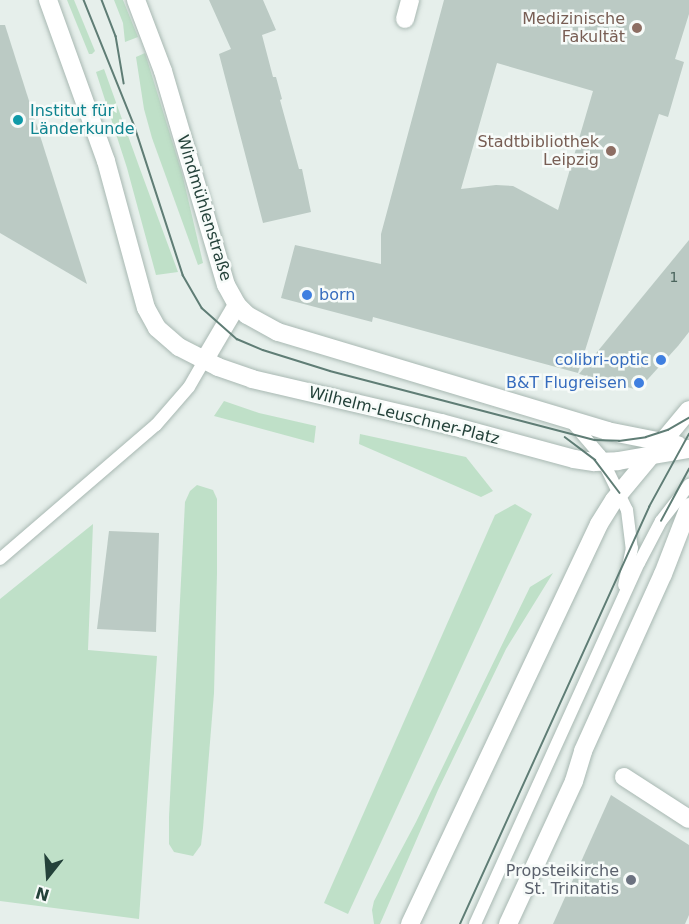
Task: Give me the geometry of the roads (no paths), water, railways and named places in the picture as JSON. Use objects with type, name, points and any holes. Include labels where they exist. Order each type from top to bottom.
[{"type":"street","name":"Wilhelm-Leuschner-Platz","points":[[48,0],[106,161],[146,308],[157,328],[165,335],[204,361],[277,385],[441,423],[574,459],[604,462],[656,449],[689,447]]},
{"type":"street","name":"Windmühlenstraße","points":[[136,0],[163,71],[226,285],[237,305],[266,327],[341,351]]},
{"type":"street","points":[[405,19],[410,0]]},
{"type":"street","points":[[204,361],[237,305]]},
{"type":"street","name":"Wilhelm-Leuschner-Platz","points":[[341,351],[617,434],[656,449]]},
{"type":"street","points":[[410,924],[599,524],[620,493],[689,410]]},
{"type":"street","points":[[508,924],[574,781],[583,751],[663,574],[689,507]]},
{"type":"street","points":[[624,777],[689,819]]},
{"type":"lane","points":[[0,559],[156,425],[189,387],[204,361]]},
{"type":"lane","points":[[570,420],[604,462],[620,493],[629,520],[632,548],[621,598],[611,626]]},
{"type":"lane","points":[[475,924],[661,521],[689,485]]},
{"type":"tram line","points":[[84,0],[135,127],[183,275],[202,308],[237,339],[263,350],[330,371],[595,440],[619,441],[646,437],[668,430],[689,418]]},
{"type":"tram line","points":[[102,0],[116,36],[124,83]]},
{"type":"tram line","points":[[460,924],[649,507],[689,434]]},
{"type":"tram line","points":[[565,437],[595,460],[620,493]]},
{"type":"tram line","points":[[661,521],[689,469]]},
{"type":"place","name":"Medizinische Fakultät","points":[[637,28]]},
{"type":"place","name":"Institut für Länderkunde","points":[[18,120]]},
{"type":"place","name":"Stadtbibliothek Leipzig","points":[[611,151]]},
{"type":"place","name":"born","points":[[307,295]]},
{"type":"place","name":"colibri-optic","points":[[661,360]]},
{"type":"place","name":"B&T Flugreisen","points":[[639,383]]},
{"type":"place","name":"Propsteikirche St. Trinitatis","points":[[631,880]]}]
